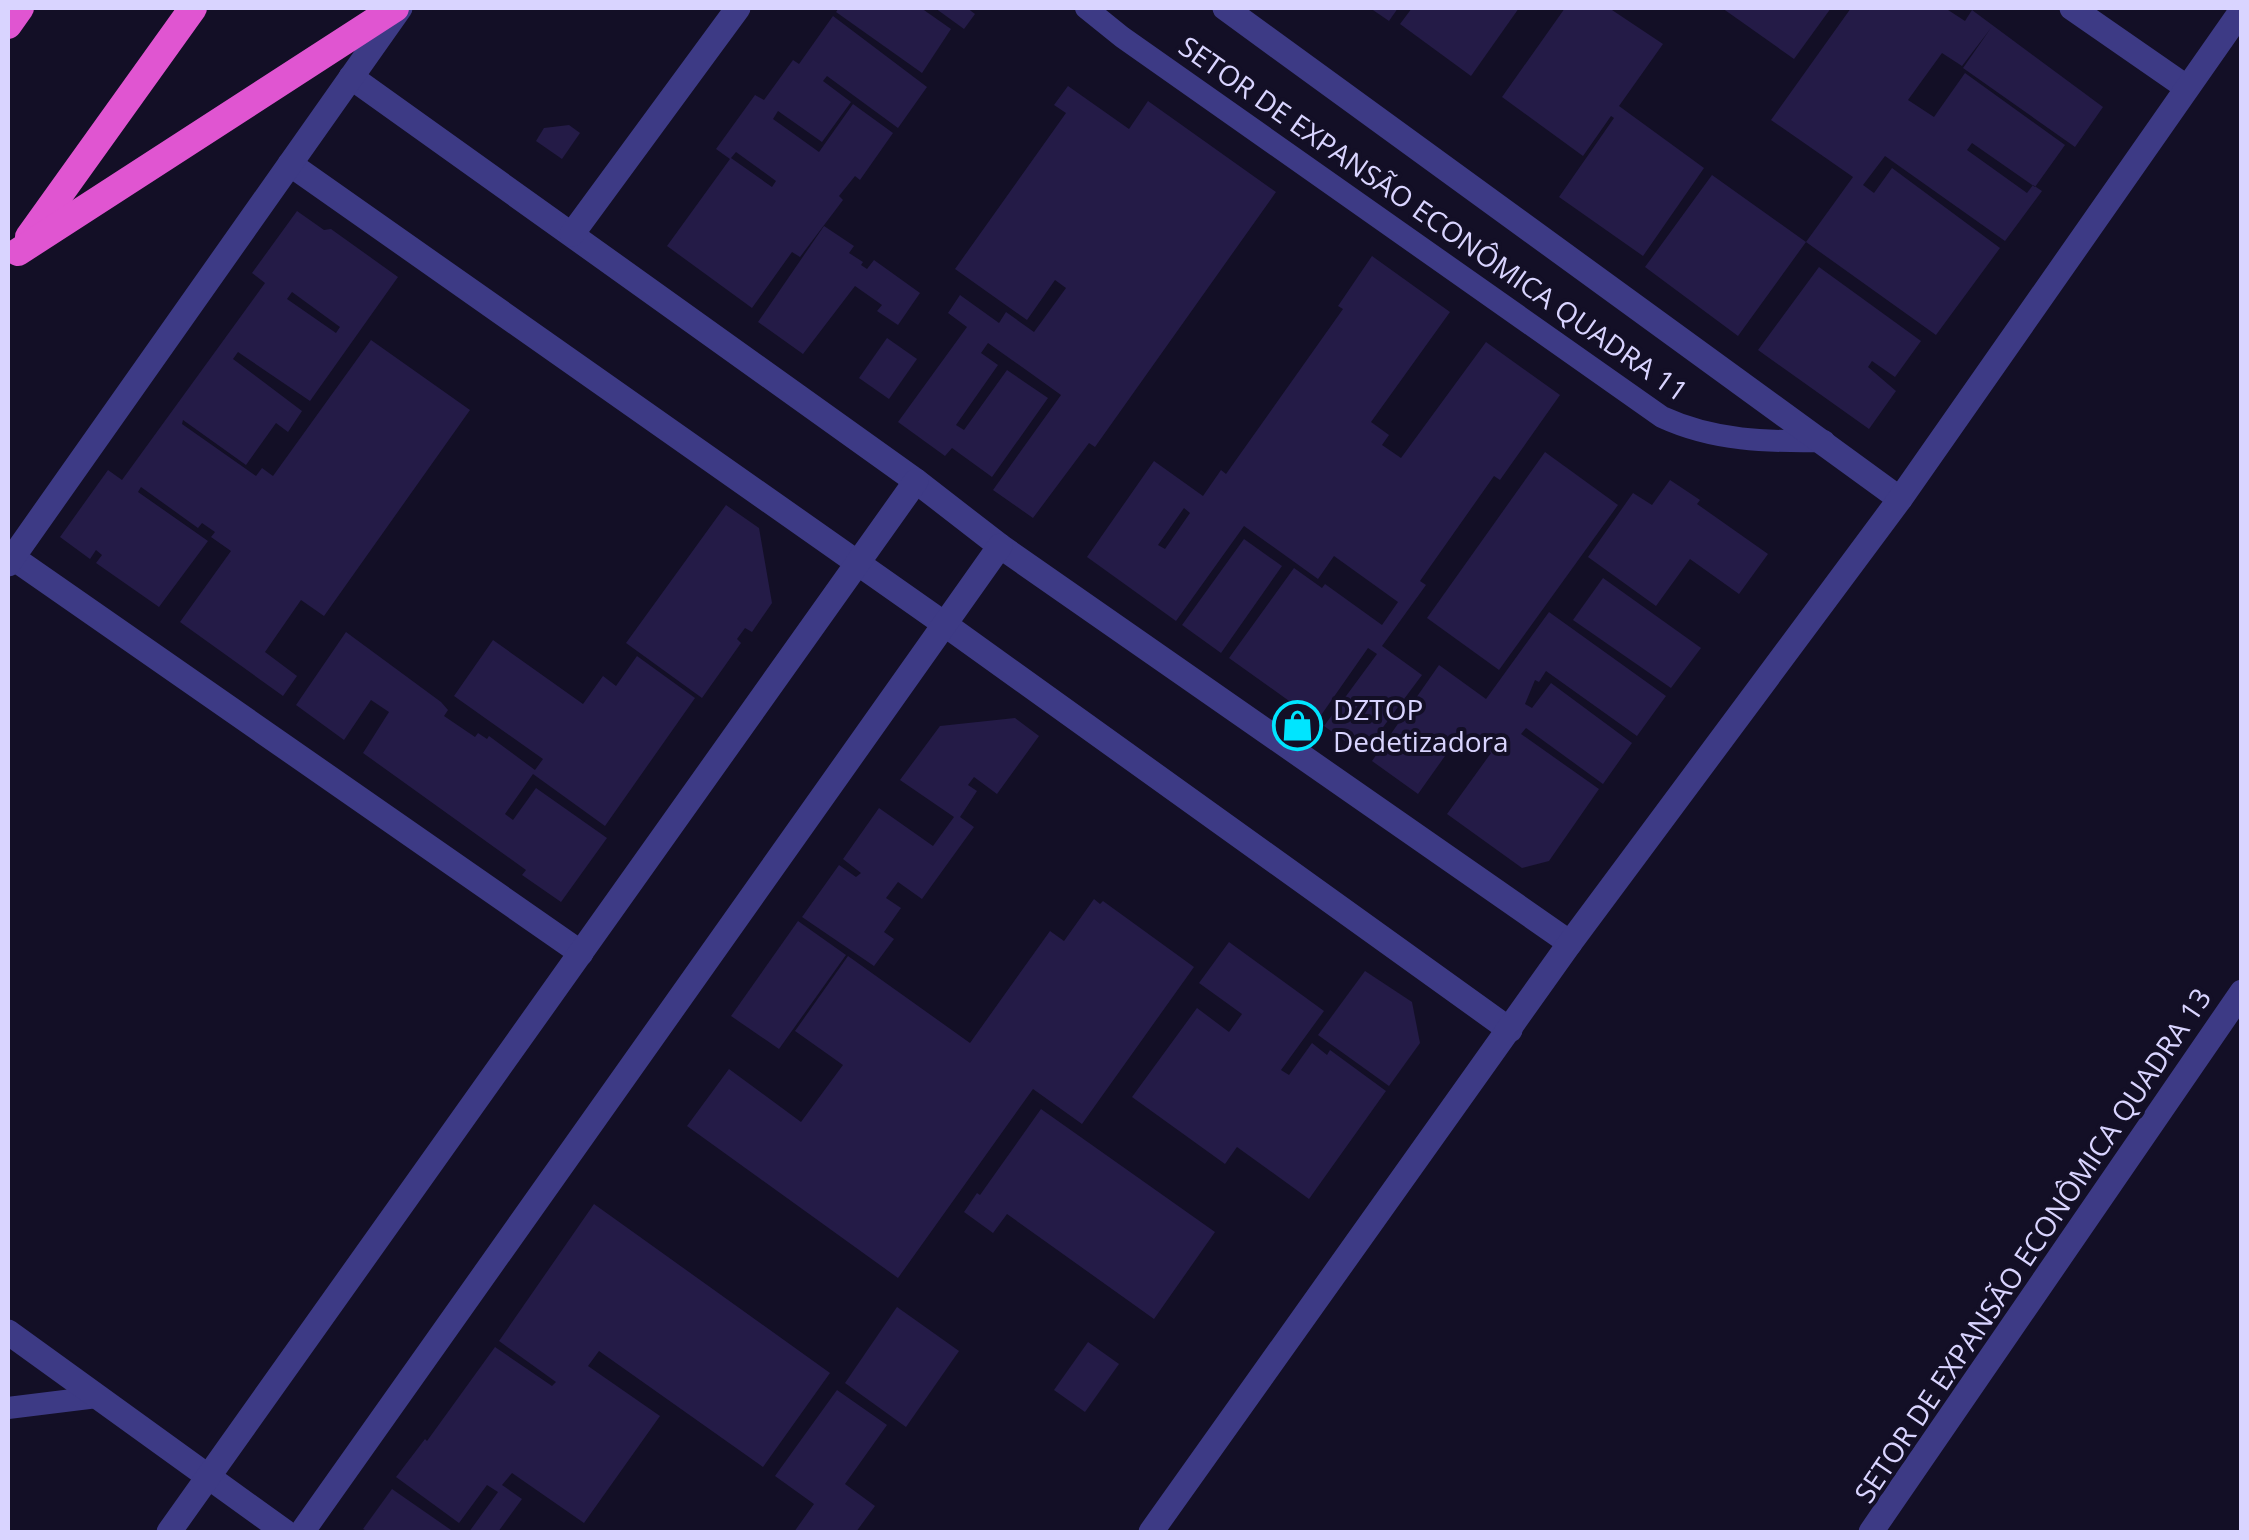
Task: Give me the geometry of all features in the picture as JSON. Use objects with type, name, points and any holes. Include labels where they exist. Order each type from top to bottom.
[{"type":"highway","points":[[8,26],[20,8]]},
{"type":"highway","points":[[13,259],[193,8]]},
{"type":"highway","points":[[13,259],[398,8]]},
{"type":"street","points":[[398,8],[10,560],[581,953]]},
{"type":"street","points":[[572,234],[738,8]]},
{"type":"street","name":"SETOR DE EXPANSÃO ECONÔMICA QUADRA 11","points":[[1225,8],[1900,499]]},
{"type":"street","points":[[2072,8],[2186,87]]},
{"type":"street","points":[[1151,1532],[1570,943],[1900,499],[2242,10]]},
{"type":"street","points":[[351,77],[916,481],[1000,546],[1570,943]]},
{"type":"street","points":[[290,164],[858,563],[1510,1030]]},
{"type":"street","points":[[170,1532],[916,481]]},
{"type":"street","points":[[302,1532],[1000,546]]},
{"type":"street","name":"SETOR DE EXPANSÃO ECONÔMICA QUADRA 13","points":[[1871,1532],[2242,992]]},
{"type":"street","points":[[8,1332],[285,1532]]},
{"type":"lane","name":"SETOR DE EXPANSÃO ECONÔMICA QUADRA 11","points":[[1086,8],[1662,417],[1692,431],[1731,438],[1824,441]]},
{"type":"lane","points":[[8,1408],[97,1398]]},
{"type":"building","points":[[839,8],[921,8],[951,29],[922,73],[836,12]]},
{"type":"building","points":[[935,8],[967,8],[975,14],[964,29]]},
{"type":"building","points":[[1370,8],[1398,8],[1389,21]]},
{"type":"building","points":[[1412,8],[1519,8],[1471,76],[1400,24]]},
{"type":"building","points":[[1565,8],[1609,8],[1663,44],[1619,106],[1704,168],[1643,256],[1559,197],[1614,118],[1611,116],[1583,156],[1502,97]]},
{"type":"building","points":[[1722,8],[1831,8],[1794,59]]},
{"type":"building","points":[[1851,8],[1945,8],[1965,21],[1972,10],[2103,107],[2075,147],[1963,68],[1991,28],[1962,66],[1942,53],[1908,100],[1934,117],[1965,73],[2065,145],[2035,187],[2042,191],[2005,241],[1885,156],[1863,185],[1874,193],[1892,168],[2000,248],[1936,335],[1806,242],[1853,177],[1771,120]],"holes":[[[1972,143],[2033,185],[2027,193],[1967,150]]]},
{"type":"building","points":[[833,16],[927,87],[898,128],[827,76],[823,81],[851,102],[822,142],[778,111],[773,119],[819,152],[853,104],[893,133],[860,180],[855,176],[839,196],[843,200],[800,257],[792,252],[752,308],[667,246],[730,159],[716,149],[755,95],[764,100],[793,60],[799,64]],"holes":[[[736,152],[776,181],[772,187],[731,158]]]},
{"type":"building","points":[[1068,86],[1129,129],[1148,101],[1276,192],[1095,447],[1089,443],[1033,518],[993,490],[1061,395],[1022,367],[988,343],[981,353],[998,365],[956,425],[964,430],[1007,370],[1048,398],[992,477],[952,448],[945,456],[898,422],[967,327],[948,313],[960,295],[999,323],[1006,312],[1034,332],[1066,288],[1055,280],[1027,320],[955,269],[1066,113],[1054,105]]},
{"type":"building","points":[[569,125],[580,133],[562,159],[536,141],[544,128]]},
{"type":"building","points":[[1712,175],[1806,242],[1738,336],[1645,267]]},
{"type":"building","points":[[297,211],[324,230],[331,229],[398,277],[310,401],[238,352],[233,359],[302,411],[288,432],[276,423],[246,465],[183,420],[182,424],[256,476],[262,468],[273,476],[371,340],[470,410],[324,616],[301,600],[265,652],[297,676],[283,696],[180,622],[231,551],[211,537],[215,532],[202,523],[198,528],[141,487],[138,492],[208,541],[159,607],[96,563],[102,555],[96,550],[90,559],[60,537],[108,470],[122,480],[265,283],[252,273]],"holes":[[[292,292],[340,327],[336,333],[287,299]]]},
{"type":"building","points":[[824,226],[854,246],[849,253],[863,262],[861,265],[867,269],[874,260],[920,293],[898,325],[877,311],[882,305],[855,286],[803,354],[758,322]]},
{"type":"building","points":[[1372,256],[1450,312],[1371,422],[1389,435],[1382,445],[1401,458],[1486,342],[1560,395],[1500,480],[1494,476],[1420,581],[1426,585],[1382,646],[1422,675],[1363,754],[1324,726],[1377,654],[1368,648],[1317,721],[1229,658],[1294,568],[1322,588],[1325,584],[1382,625],[1398,602],[1334,556],[1318,579],[1244,526],[1176,621],[1087,557],[1154,461],[1203,496],[1221,470],[1226,474],[1343,309],[1338,306]],"holes":[[[1184,508],[1190,513],[1165,549],[1158,545]]]},
{"type":"building","points":[[1819,267],[1921,341],[1895,377],[1872,361],[1868,367],[1896,391],[1869,429],[1758,350]]},
{"type":"building","points":[[887,338],[917,359],[889,399],[859,378]]},
{"type":"building","points":[[1545,452],[1618,505],[1499,670],[1427,618]]},
{"type":"building","points":[[1670,480],[1768,554],[1739,594],[1690,559],[1656,606],[1588,557],[1633,493],[1652,505]]},
{"type":"building","points":[[726,505],[759,528],[772,603],[752,632],[745,628],[737,639],[741,643],[702,698],[626,643]]},
{"type":"building","points":[[1244,539],[1282,566],[1221,653],[1182,625]]},
{"type":"building","points":[[1603,578],[1701,648],[1671,688],[1573,620]]},
{"type":"building","points":[[1549,612],[1666,696],[1637,736],[1546,671],[1539,682],[1535,680],[1525,704],[1532,708],[1551,683],[1632,743],[1603,784],[1526,728],[1521,734],[1599,789],[1549,861],[1522,868],[1447,814],[1491,753],[1462,732],[1418,794],[1372,761],[1439,665],[1486,699]]},
{"type":"building","points":[[346,632],[441,702],[448,710],[444,716],[475,737],[478,733],[487,739],[489,736],[535,770],[543,759],[454,696],[493,640],[583,704],[603,676],[616,686],[637,656],[695,698],[605,826],[533,774],[505,814],[513,820],[536,788],[607,838],[561,902],[522,875],[526,870],[363,753],[389,712],[371,700],[344,740],[296,705]]},
{"type":"building","points":[[1015,718],[1039,736],[997,794],[974,777],[968,785],[977,791],[960,817],[974,827],[922,899],[898,882],[886,898],[901,908],[884,932],[894,939],[874,966],[802,917],[839,865],[856,877],[861,873],[843,859],[879,808],[933,846],[954,817],[900,780],[940,726]]},
{"type":"building","points":[[1094,899],[1100,904],[1103,901],[1194,967],[1082,1124],[1033,1089],[898,1278],[687,1126],[729,1069],[801,1122],[843,1065],[795,1031],[848,956],[970,1043],[1050,931],[1064,941]]},
{"type":"building","points":[[798,921],[846,955],[779,1049],[731,1016]]},
{"type":"building","points":[[1229,942],[1324,1011],[1281,1070],[1289,1075],[1312,1043],[1327,1055],[1330,1050],[1386,1091],[1309,1199],[1237,1147],[1225,1164],[1132,1097],[1197,1008],[1229,1032],[1242,1014],[1199,983]]},
{"type":"building","points":[[1365,971],[1412,1002],[1420,1043],[1389,1086],[1318,1035]]},
{"type":"building","points":[[1041,1109],[1215,1232],[1154,1319],[1007,1214],[993,1233],[964,1212]]},
{"type":"building","points":[[594,1204],[830,1373],[763,1467],[599,1351],[588,1366],[660,1416],[584,1523],[512,1473],[502,1485],[522,1499],[498,1532],[469,1532],[498,1492],[487,1485],[459,1523],[396,1477],[495,1347],[552,1386],[556,1382],[499,1341]]},
{"type":"building","points":[[897,1307],[959,1351],[906,1427],[845,1383]]},
{"type":"building","points":[[1088,1342],[1119,1364],[1085,1412],[1054,1390]]},
{"type":"building","points":[[837,1390],[887,1425],[845,1484],[875,1506],[856,1532],[794,1532],[814,1504],[775,1476]]},
{"type":"building","points":[[392,1489],[451,1530],[363,1529]]},
{"type":"place","name":"DZTOP Dedetizadora","points":[[1298,725]]}]
